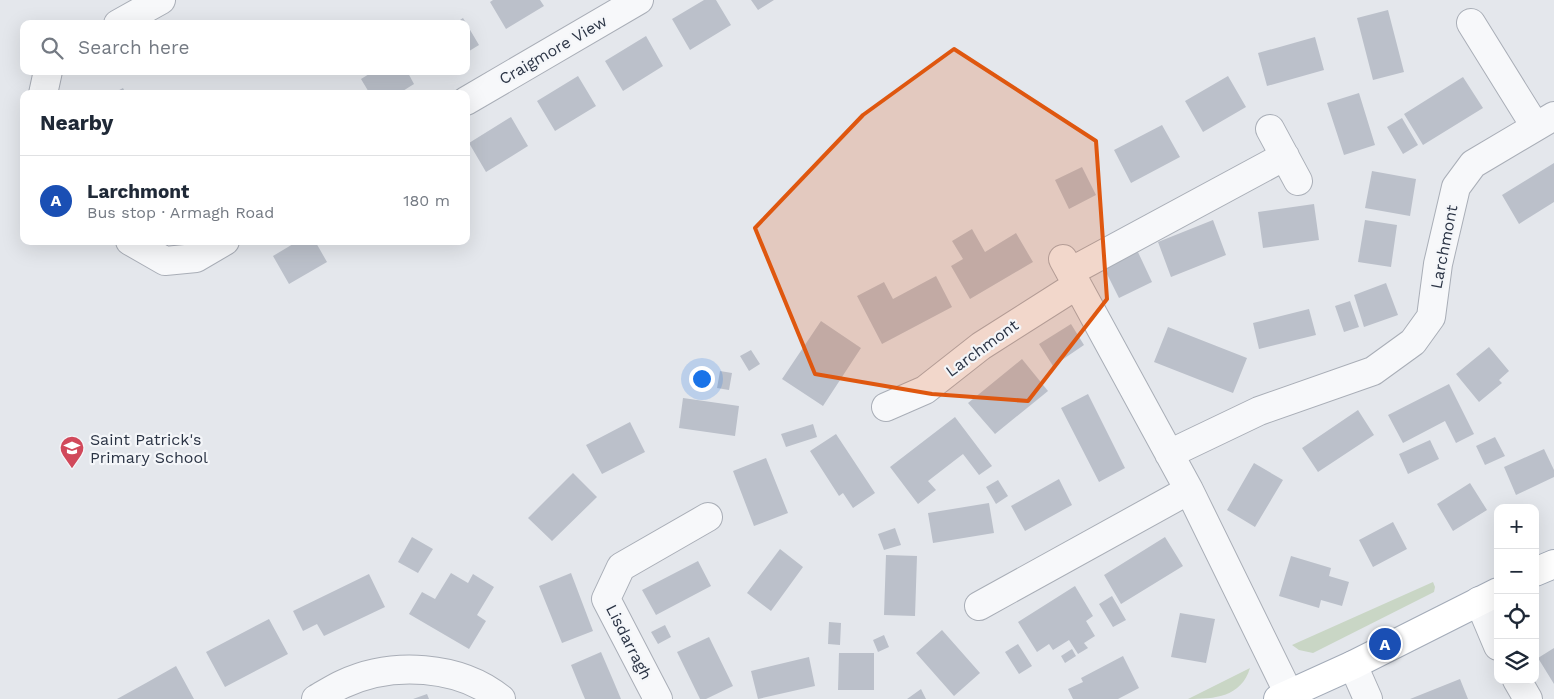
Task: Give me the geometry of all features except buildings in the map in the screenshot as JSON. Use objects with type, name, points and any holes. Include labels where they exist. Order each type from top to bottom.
[{"type":"main road","points":[[1539,570],[1554,564]]},
{"type":"main road","points":[[1283,696],[1353,665],[1488,596]]},
{"type":"street","points":[[125,20],[161,0]]},
{"type":"street","name":"Craigmore View","points":[[470,99],[639,0]]},
{"type":"street","name":"Larchmont","points":[[1169,454],[1259,412],[1373,372],[1413,342],[1431,317],[1438,264],[1456,187],[1473,164],[1544,121],[1471,23]]},
{"type":"street","points":[[44,90],[47,75]]},
{"type":"street","points":[[1270,129],[1298,181]]},
{"type":"street","name":"Larchmont","points":[[886,407],[925,390],[1070,272],[1285,156]]},
{"type":"street","points":[[137,245],[165,261],[196,258],[218,245]]},
{"type":"street","points":[[1070,272],[1189,490],[1283,696]]},
{"type":"street","points":[[979,606],[1189,490]]},
{"type":"street","name":"Lisdarragh","points":[[658,699],[606,599],[621,567],[708,517]]},
{"type":"street","points":[[1488,596],[1497,639]]},
{"type":"street","points":[[1353,665],[1368,699]]},
{"type":"street","points":[[316,699],[344,683],[389,671],[447,672],[487,687],[502,699]]},
{"type":"street","points":[[1519,684],[1528,699]]},
{"type":"highlighted area","points":[[954,49],[1096,141],[1107,299],[1028,401],[932,394],[815,374],[755,228],[863,115]]},
{"type":"green space","points":[[1433,582],[1434,592],[1313,653],[1299,650],[1292,645]]},
{"type":"green space","points":[[1250,668],[1246,678],[1234,691],[1217,697],[1188,699]]},
{"type":"place","name":"Saint Patrick's Primary School","points":[[72,469]]},
{"type":"place","name":"Larchmont","points":[[1385,644]]}]
